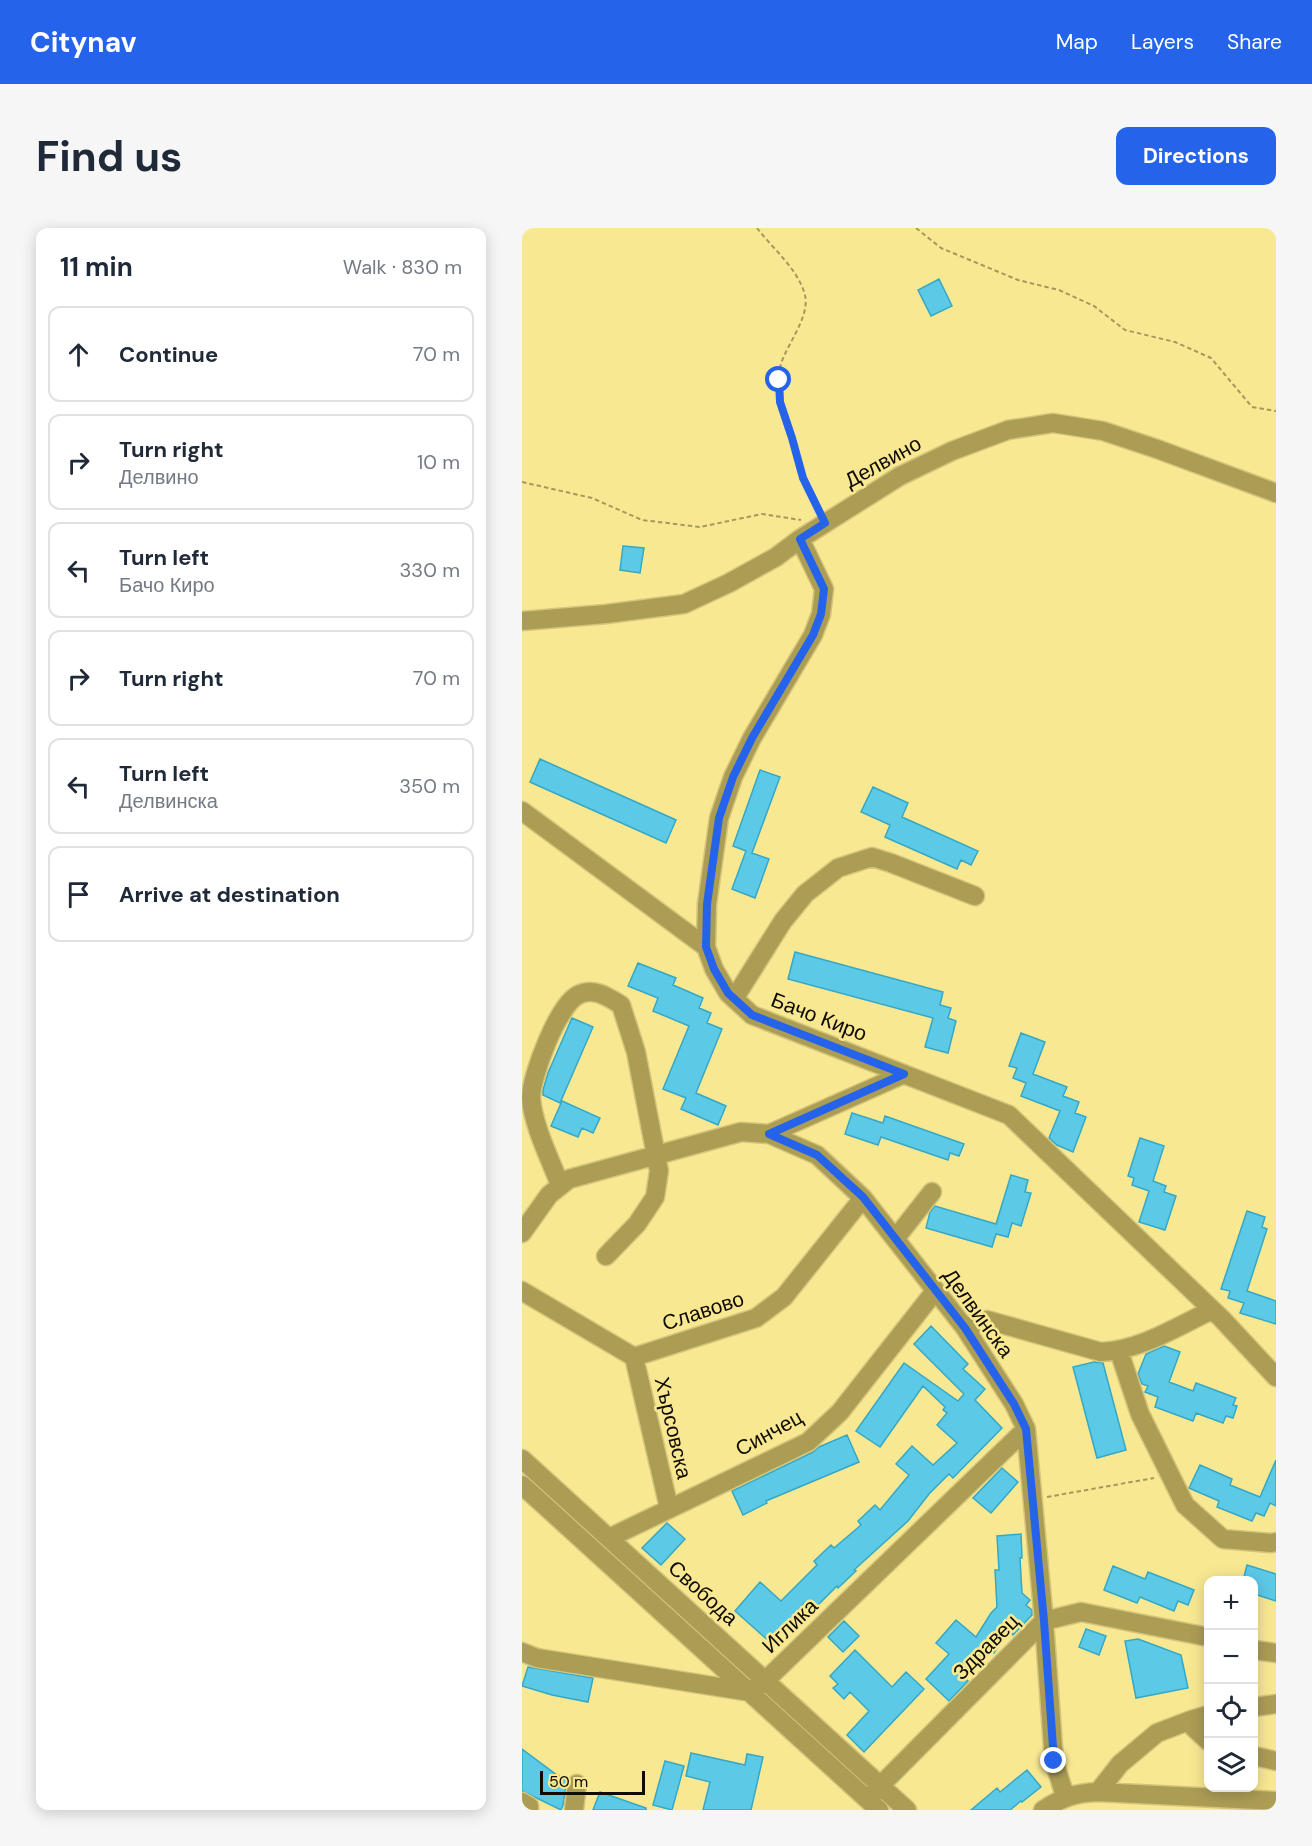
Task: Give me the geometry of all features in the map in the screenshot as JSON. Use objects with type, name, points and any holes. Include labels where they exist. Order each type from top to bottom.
[{"type":"street","name":"Делвино","points":[[522,621],[606,614],[684,604],[729,583],[766,562],[900,476],[952,451],[1008,430],[1053,423],[1103,431],[1157,448],[1276,494]]},
{"type":"street","name":"Бачо Киро","points":[[800,539],[824,589],[821,614],[813,635],[752,738],[733,777],[719,818],[707,904],[706,947],[714,969],[728,993],[752,1015],[1009,1114],[1212,1310],[1276,1377]]},
{"type":"street","points":[[522,812],[706,947]]},
{"type":"street","points":[[734,999],[783,921],[805,894],[838,868],[872,857],[975,896]]},
{"type":"street","points":[[522,1233],[549,1195],[560,1185],[537,1125],[531,1099],[532,1082],[552,1030],[565,1008],[576,995],[590,991],[604,995],[621,1005],[636,1052],[658,1171],[655,1197],[637,1224],[606,1256]]},
{"type":"street","points":[[769,1134],[904,1074]]},
{"type":"street","name":"Делвинска","points":[[560,1185],[569,1179],[741,1132],[769,1134],[817,1155],[863,1197],[965,1328],[1014,1404],[1026,1429],[1044,1621],[1054,1761],[1065,1796]]},
{"type":"street","points":[[895,1239],[932,1192]]},
{"type":"street","name":"Славово","points":[[634,1357],[756,1318],[784,1297],[863,1197]]},
{"type":"street","points":[[522,1291],[634,1357]]},
{"type":"street","name":"Синчец","points":[[609,1538],[808,1442],[840,1412],[935,1291]]},
{"type":"street","points":[[965,1328],[987,1320],[1101,1352],[1119,1351],[1134,1347],[1212,1310]]},
{"type":"street","points":[[1119,1351],[1140,1414],[1185,1505],[1223,1539],[1271,1544],[1276,1542]]},
{"type":"street","name":"Хърсовска","points":[[634,1357],[669,1508]]},
{"type":"street","name":"Иглика","points":[[750,1692],[766,1680],[1026,1429]]},
{"type":"street","name":"Свобода","points":[[522,1459],[907,1810]]},
{"type":"street","name":"Свобода","points":[[522,1485],[873,1805]]},
{"type":"street","name":"Здравец","points":[[873,1805],[880,1785],[1044,1621],[1081,1612],[1204,1637]]},
{"type":"street","points":[[1258,1651],[1276,1653]]},
{"type":"street","points":[[522,1652],[537,1658],[750,1692]]},
{"type":"street","points":[[1258,1706],[1276,1704]]},
{"type":"street","points":[[1098,1792],[1120,1764],[1157,1734],[1204,1716]]},
{"type":"street","points":[[1191,1720],[1194,1728],[1206,1738]]},
{"type":"street","points":[[1258,1757],[1276,1761]]},
{"type":"street","points":[[574,1810],[577,1784]]},
{"type":"street","points":[[1043,1810],[1065,1796],[1082,1792],[1228,1804],[1276,1801]]},
{"type":"street","points":[[522,1802],[529,1806],[529,1810]]},
{"type":"path","points":[[757,228],[799,280],[805,295],[806,304],[802,317],[781,363],[780,402],[803,478],[825,523]]},
{"type":"path","points":[[916,228],[941,248],[1018,280],[1059,290],[1094,306],[1125,330],[1175,342],[1211,358],[1252,406],[1276,411]]},
{"type":"path","points":[[522,482],[592,498],[642,520],[700,527],[762,514],[825,523]]},
{"type":"path","points":[[1032,1499],[1170,1475]]},
{"type":"building","points":[[939,279],[952,306],[931,316],[918,290]]},
{"type":"building","points":[[623,546],[644,548],[640,573],[620,570]]},
{"type":"building","points":[[540,759],[676,820],[666,843],[530,782]]},
{"type":"building","points":[[760,770],[780,777],[752,853],[769,859],[755,898],[732,889],[746,851],[733,846]]},
{"type":"building","points":[[873,787],[908,803],[902,817],[978,851],[971,865],[961,860],[957,869],[885,837],[890,825],[861,812]]},
{"type":"building","points":[[795,952],[943,992],[940,1005],[951,1008],[948,1018],[956,1021],[948,1053],[925,1047],[933,1018],[788,979]]},
{"type":"building","points":[[638,963],[676,978],[673,985],[703,998],[699,1008],[711,1013],[707,1023],[722,1029],[696,1093],[726,1106],[718,1125],[681,1109],[686,1098],[663,1089],[689,1026],[653,1011],[658,998],[628,986]]},
{"type":"building","points":[[572,1018],[593,1027],[560,1103],[543,1095],[543,1090]]},
{"type":"building","points":[[1021,1033],[1045,1042],[1033,1074],[1067,1087],[1063,1096],[1079,1102],[1075,1113],[1086,1117],[1073,1152],[1057,1145],[1049,1138],[1060,1111],[1021,1096],[1026,1083],[1013,1078],[1017,1068],[1009,1066]]},
{"type":"building","points":[[562,1101],[600,1118],[593,1133],[582,1128],[578,1137],[551,1126]]},
{"type":"building","points":[[852,1113],[883,1123],[885,1116],[964,1144],[959,1156],[950,1153],[948,1160],[881,1137],[878,1145],[845,1134]]},
{"type":"building","points":[[1140,1138],[1164,1146],[1153,1181],[1166,1186],[1164,1192],[1176,1196],[1165,1230],[1139,1222],[1149,1191],[1132,1185],[1134,1178],[1128,1176]]},
{"type":"building","points":[[1011,1175],[1028,1180],[1025,1192],[1031,1193],[1021,1226],[1012,1223],[1008,1237],[996,1234],[992,1247],[926,1228],[930,1212],[935,1206],[996,1224]]},
{"type":"building","points":[[1247,1211],[1265,1217],[1262,1227],[1267,1229],[1247,1291],[1276,1301],[1276,1324],[1240,1313],[1244,1303],[1228,1298],[1230,1291],[1221,1289]]},
{"type":"building","points":[[931,1326],[968,1364],[963,1369],[985,1389],[975,1400],[1002,1428],[953,1478],[949,1474],[929,1494],[908,1521],[854,1570],[856,1571],[838,1588],[837,1586],[813,1610],[805,1602],[770,1642],[735,1611],[760,1582],[781,1601],[817,1565],[814,1561],[831,1545],[834,1548],[861,1525],[858,1521],[875,1505],[880,1510],[909,1475],[896,1464],[912,1446],[933,1465],[957,1443],[937,1425],[947,1413],[943,1410],[945,1407],[923,1386],[880,1447],[856,1431],[904,1363],[958,1401],[964,1394],[914,1344]]},
{"type":"building","points":[[1164,1346],[1180,1352],[1169,1382],[1193,1391],[1196,1383],[1236,1398],[1233,1405],[1237,1406],[1233,1418],[1226,1416],[1223,1423],[1196,1413],[1193,1421],[1155,1407],[1158,1397],[1145,1392],[1148,1386],[1142,1384],[1138,1374],[1146,1354]]},
{"type":"building","points":[[1094,1362],[1103,1363],[1126,1450],[1097,1458],[1073,1367]]},
{"type":"building","points":[[847,1435],[859,1462],[766,1501],[767,1503],[743,1515],[732,1491]]},
{"type":"building","points":[[1276,1460],[1276,1506],[1270,1503],[1264,1516],[1256,1513],[1252,1521],[1217,1507],[1219,1501],[1189,1488],[1200,1465],[1232,1479],[1230,1485],[1260,1497]]},
{"type":"building","points":[[1002,1468],[1018,1482],[991,1513],[973,1498]]},
{"type":"building","points":[[667,1523],[685,1539],[661,1565],[642,1548]]},
{"type":"building","points":[[1021,1534],[1022,1593],[1030,1600],[1026,1605],[1032,1610],[1032,1615],[1013,1635],[1009,1631],[994,1653],[991,1650],[966,1679],[968,1681],[949,1701],[926,1679],[949,1654],[936,1643],[956,1620],[976,1637],[997,1607],[995,1570],[999,1570],[997,1536]]},
{"type":"building","points":[[1247,1565],[1276,1574],[1276,1601],[1258,1595],[1258,1576],[1244,1576]]},
{"type":"building","points":[[1113,1566],[1145,1579],[1148,1572],[1194,1590],[1188,1605],[1178,1601],[1174,1611],[1140,1597],[1137,1603],[1104,1590]]},
{"type":"building","points":[[844,1621],[859,1636],[843,1652],[828,1637]]},
{"type":"building","points":[[1086,1629],[1106,1636],[1099,1655],[1079,1647]]},
{"type":"building","points":[[1138,1639],[1181,1655],[1188,1688],[1136,1698],[1125,1641]]},
{"type":"building","points":[[855,1650],[892,1687],[906,1672],[924,1689],[864,1752],[847,1735],[869,1711],[850,1692],[844,1699],[833,1688],[838,1684],[830,1676]]},
{"type":"building","points":[[528,1667],[593,1678],[588,1702],[522,1686]]},
{"type":"building","points":[[522,1749],[567,1780],[561,1810],[522,1791]]},
{"type":"building","points":[[691,1753],[745,1765],[747,1754],[763,1757],[751,1810],[703,1810],[710,1782],[686,1776]]},
{"type":"building","points":[[665,1761],[684,1766],[672,1810],[653,1805]]},
{"type":"building","points":[[1027,1770],[1041,1787],[1022,1802],[1010,1810],[971,1810],[997,1788],[1000,1792]]},
{"type":"building","points":[[600,1792],[646,1808],[646,1810],[593,1810]]},
{"type":"route","points":[[779,380],[780,402],[803,478],[825,523],[800,539],[824,589],[821,614],[813,635],[752,738],[733,777],[719,818],[707,904],[706,947],[714,969],[728,993],[752,1015],[904,1074],[769,1134],[817,1155],[863,1197],[965,1328],[1014,1404],[1026,1429],[1044,1621],[1054,1761]]}]
